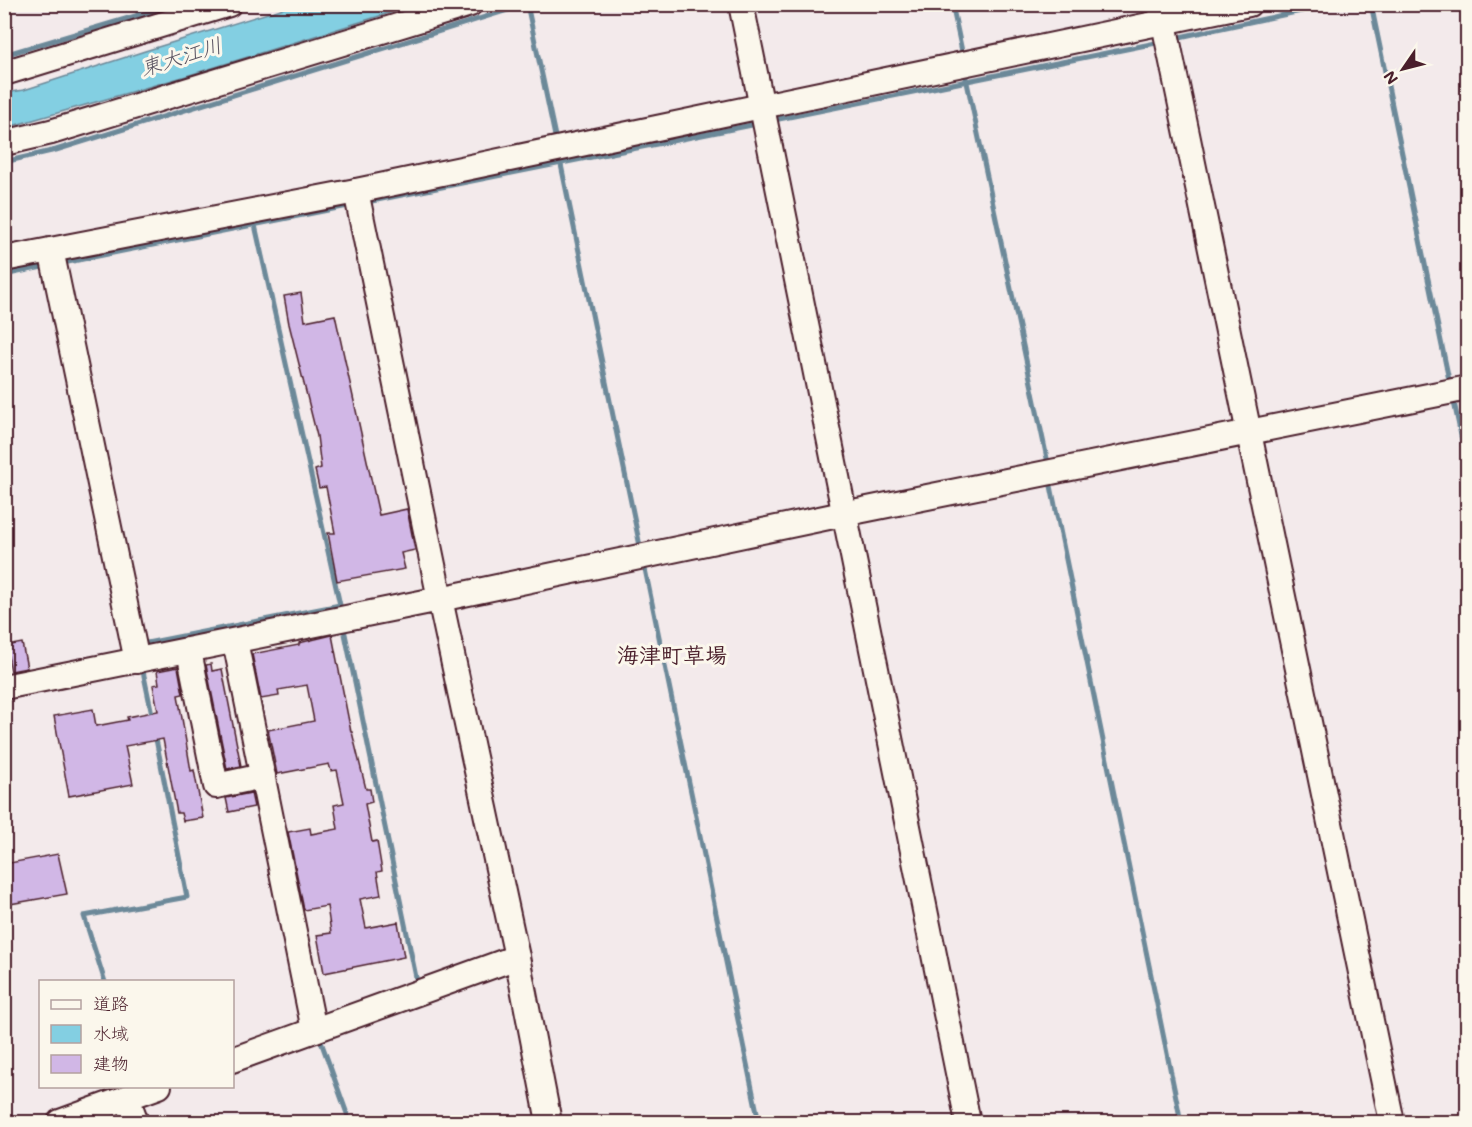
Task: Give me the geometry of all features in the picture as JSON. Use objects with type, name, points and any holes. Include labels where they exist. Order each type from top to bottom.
[{"type":"street","points":[[4,73],[229,4]]},
{"type":"street","points":[[4,142],[51,132],[470,4]]},
{"type":"street","points":[[741,4],[968,1122]]},
{"type":"street","points":[[4,259],[356,191],[760,105],[1162,13],[1249,4]]},
{"type":"street","points":[[1162,13],[1392,1122]]},
{"type":"street","points":[[356,191],[517,957],[549,1122]]},
{"type":"street","points":[[51,250],[136,662]]},
{"type":"street","points":[[4,687],[136,662],[843,514],[1467,388]]},
{"type":"street","points":[[235,641],[314,1030]]},
{"type":"street","points":[[189,651],[216,786],[262,776]]},
{"type":"street","points":[[234,1059],[517,957]]},
{"type":"street","points":[[60,1122],[154,1088]]},
{"type":"street","points":[[127,1098],[136,1122]]},
{"type":"water","name":"東大江川","points":[[297,4],[415,5],[183,77],[5,128],[5,93],[24,90]]},
{"type":"building","points":[[301,293],[305,321],[335,315],[379,515],[407,509],[415,550],[401,553],[405,569],[337,581],[328,533],[335,533],[326,487],[319,488],[315,470],[321,468],[317,436],[284,296]]},
{"type":"building","points":[[332,635],[351,732],[366,789],[370,789],[372,802],[365,804],[372,842],[377,841],[382,871],[377,872],[381,895],[360,899],[366,928],[398,922],[404,957],[324,973],[317,935],[331,933],[327,906],[304,910],[288,832],[310,828],[311,834],[338,829],[334,805],[344,803],[337,770],[331,771],[329,764],[277,774],[268,730],[314,721],[307,685],[278,690],[279,696],[261,699],[252,654],[299,645],[299,643]]},
{"type":"building","points":[[22,643],[27,668],[11,671],[6,646]]},
{"type":"building","points":[[211,664],[212,671],[222,669],[241,766],[227,769],[206,665]]},
{"type":"building","points":[[178,667],[183,694],[178,695],[191,771],[194,770],[203,818],[183,821],[181,813],[177,813],[163,739],[125,746],[133,784],[69,796],[54,716],[93,709],[96,726],[158,711],[153,685],[159,684],[157,671]]},
{"type":"building","points":[[251,793],[254,807],[229,812],[226,798]]},
{"type":"building","points":[[58,854],[67,894],[4,905],[4,864]]},
{"type":"waterway","points":[[136,4],[139,16]]},
{"type":"waterway","points":[[4,55],[176,4]]},
{"type":"waterway","points":[[527,4],[556,141]]},
{"type":"waterway","points":[[4,162],[56,150],[527,4]]},
{"type":"waterway","points":[[952,4],[963,56]]},
{"type":"waterway","points":[[1175,38],[1334,4]]},
{"type":"waterway","points":[[1371,4],[1449,380]]},
{"type":"waterway","points":[[774,120],[1161,42]]},
{"type":"waterway","points":[[965,73],[1048,463]]},
{"type":"waterway","points":[[367,202],[757,124]]},
{"type":"waterway","points":[[559,155],[640,546]]},
{"type":"waterway","points":[[63,263],[353,205]]},
{"type":"waterway","points":[[147,643],[340,605],[255,225]]},
{"type":"waterway","points":[[4,275],[47,266]]},
{"type":"waterway","points":[[1454,402],[1468,469]]},
{"type":"waterway","points":[[1051,486],[1181,1122]]},
{"type":"waterway","points":[[645,569],[759,1122]]},
{"type":"waterway","points":[[344,629],[417,982],[413,984]]},
{"type":"waterway","points":[[143,671],[153,719]]},
{"type":"waterway","points":[[104,980],[84,916],[187,897],[155,734]]},
{"type":"waterway","points":[[319,1036],[350,1122]]},
{"type":"district","name":"海津町草場","points":[[672,655]]}]
